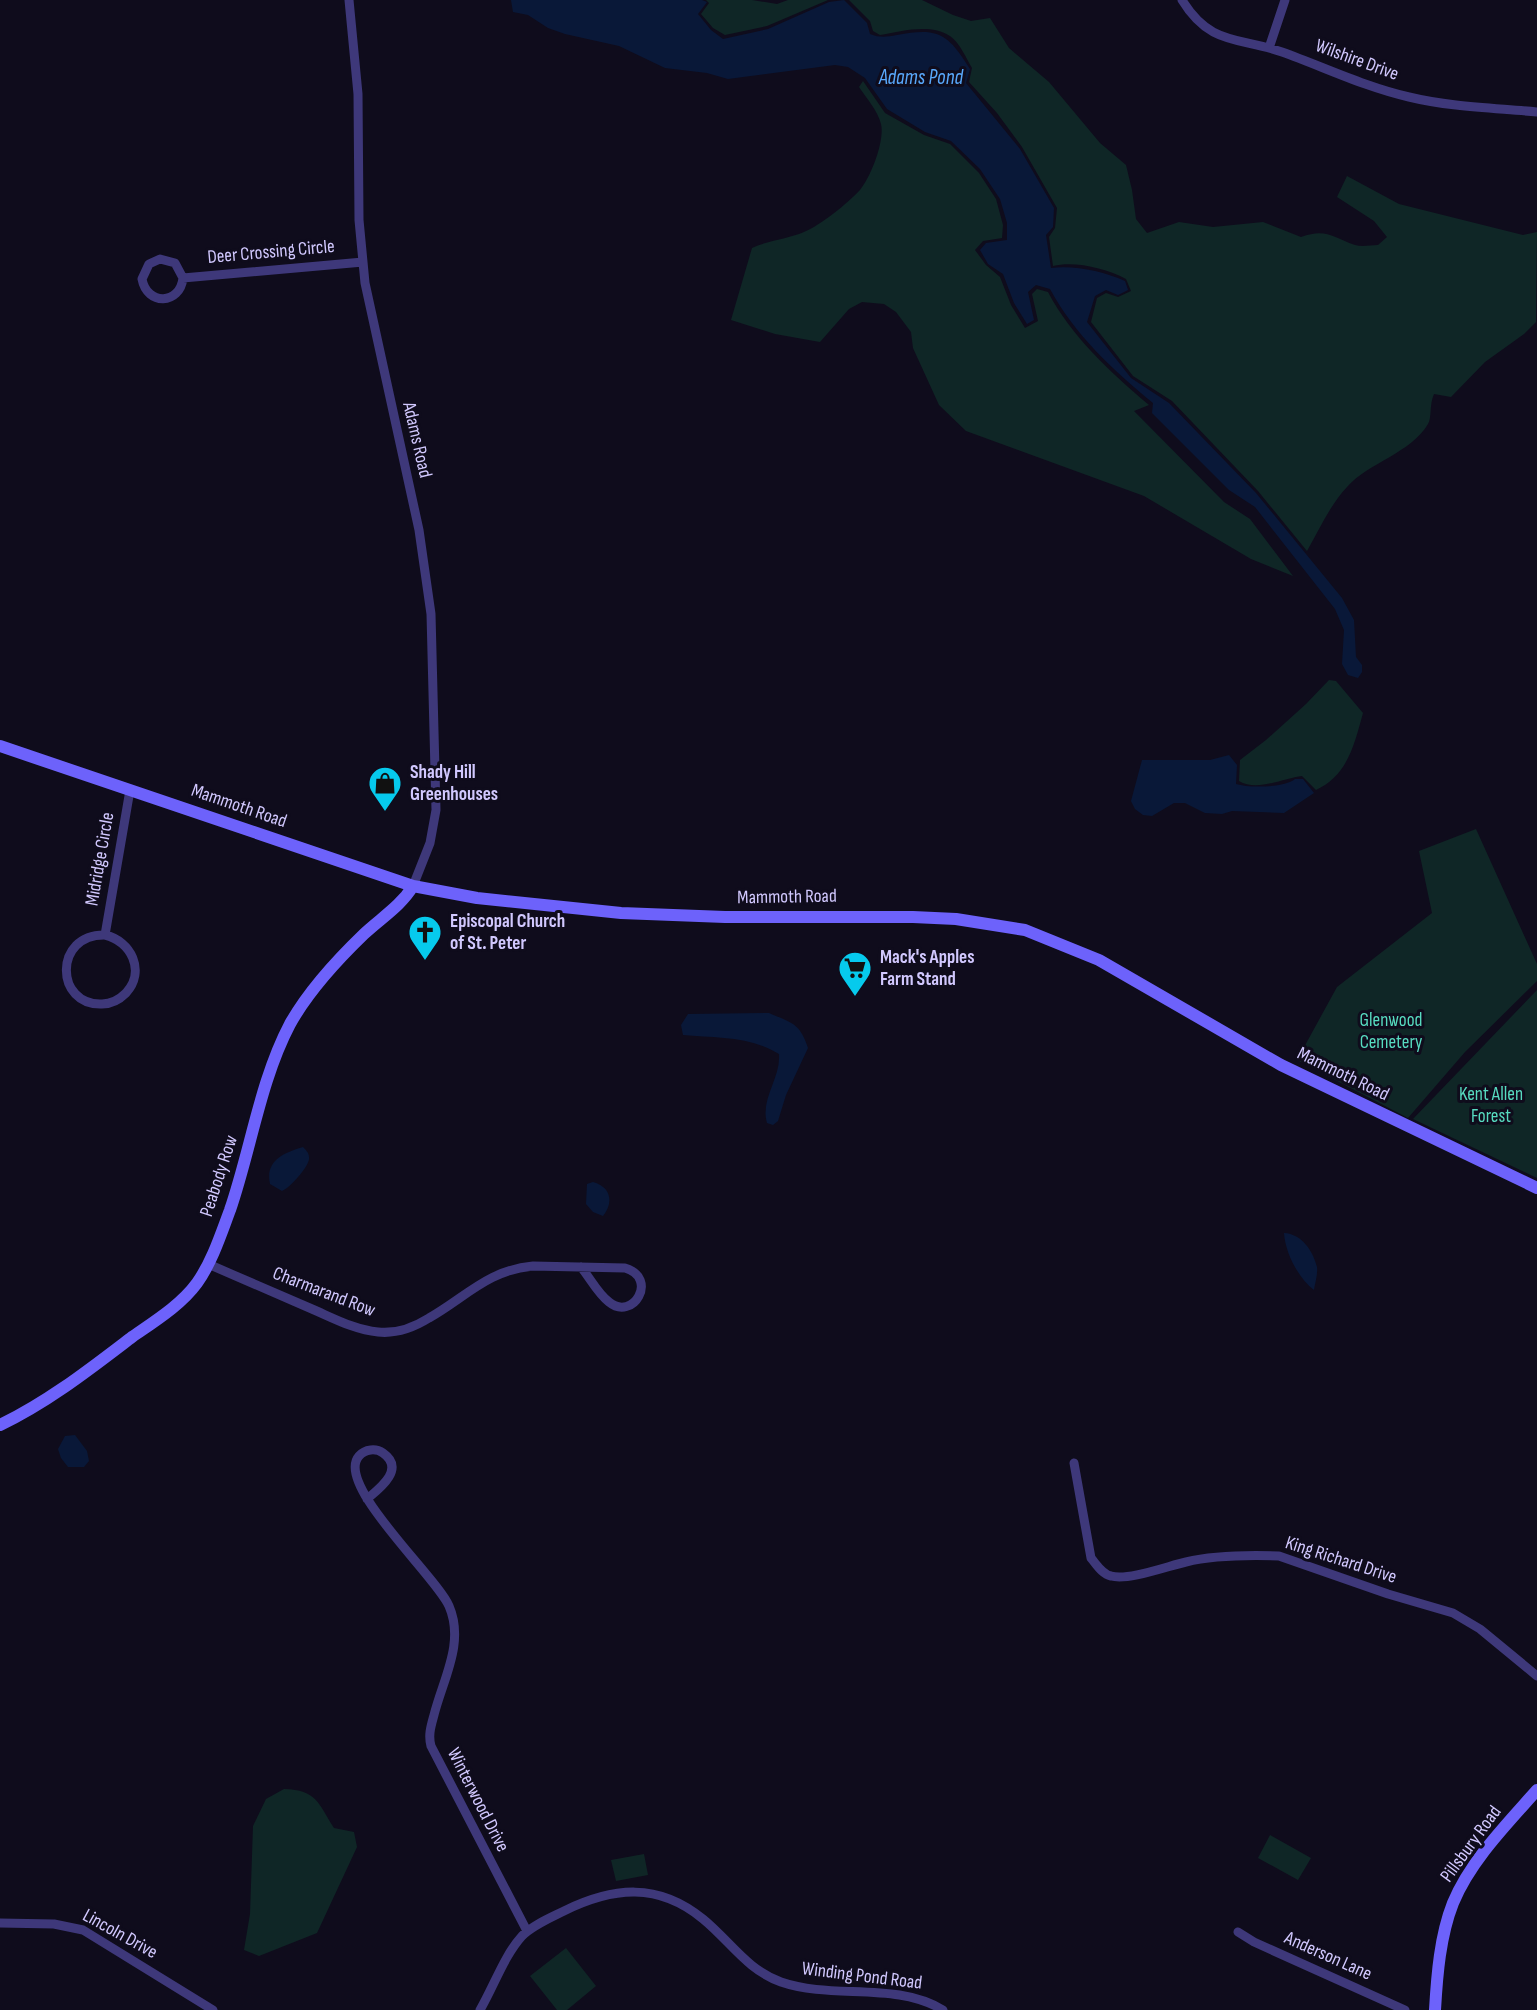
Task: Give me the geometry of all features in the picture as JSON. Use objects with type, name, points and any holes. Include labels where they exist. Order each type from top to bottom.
[{"type":"main road","name":"Mammoth Road","points":[[0,746],[413,886],[454,895],[621,913],[725,917],[920,917],[956,919],[1025,930],[1099,960],[1281,1065],[1537,1188]]},
{"type":"main road","name":"Peabody Row","points":[[0,1425],[65,1388],[167,1312],[197,1283],[208,1264],[229,1211],[271,1071],[291,1023],[308,996],[336,963],[401,902],[413,886]]},
{"type":"main road","name":"Pillsbury Road","points":[[1435,2010],[1436,1984],[1447,1921],[1454,1902],[1480,1859],[1537,1790]]},
{"type":"street","name":"Adams Road","points":[[349,0],[358,94],[359,220],[363,262],[372,324],[419,530],[430,614],[436,810],[429,843],[413,886]]},
{"type":"street","name":"Wilshire Drive","points":[[1182,0],[1210,32],[1222,38],[1269,48],[1380,89],[1411,98],[1537,111]]},
{"type":"street","points":[[1269,48],[1285,0]]},
{"type":"street","name":"Deer Crossing Circle","points":[[160,259],[175,263],[183,278],[179,291],[163,300],[146,292],[142,279],[149,264],[160,259]]},
{"type":"street","name":"Deer Crossing Circle","points":[[183,278],[363,262]]},
{"type":"street","name":"Midridge Circle","points":[[105,935],[130,790]]},
{"type":"street","name":"Midridge Circle","points":[[105,935],[128,947],[134,959],[134,979],[128,991],[118,999],[105,1004],[92,1003],[74,992],[67,980],[66,967],[70,953],[79,943],[91,936],[105,935]]},
{"type":"street","name":"Charmarand Row","points":[[208,1264],[348,1324],[379,1332],[400,1331],[419,1324],[487,1278],[510,1269],[533,1266],[582,1267],[631,1269],[642,1284],[639,1297],[629,1306],[610,1303],[582,1267]]},
{"type":"street","name":"Winterwood Drive","points":[[367,1500],[391,1474],[390,1461],[386,1455],[374,1450],[362,1453],[354,1464],[355,1475],[367,1500],[438,1587],[449,1606],[455,1628],[454,1649],[430,1731],[431,1746],[527,1931]]},
{"type":"street","name":"King Richard Drive","points":[[1074,1463],[1091,1558],[1101,1570],[1112,1577],[1154,1571],[1187,1561],[1279,1556],[1388,1594],[1453,1612],[1480,1629],[1537,1676]]},
{"type":"street","name":"Winding Pond Road","points":[[480,2010],[515,1945],[527,1931],[599,1896],[629,1891],[655,1894],[685,1906],[704,1920],[755,1969],[773,1979],[807,1988],[901,1996],[925,2001],[943,2010]]},
{"type":"street","name":"Lincoln Drive","points":[[0,1923],[54,1924],[83,1930],[213,2010]]},
{"type":"street","name":"Anderson Lane","points":[[1238,1932],[1254,1942],[1405,2010]]},
{"type":"green space","points":[[706,0],[752,0],[777,4],[788,0],[828,0],[767,26],[725,35],[713,28],[701,14],[709,3]]},
{"type":"green space","points":[[849,0],[922,0],[971,21],[990,18],[1009,48],[1049,82],[1100,143],[1126,165],[1136,219],[1147,233],[1179,222],[1213,227],[1263,222],[1301,237],[1323,233],[1358,246],[1378,245],[1387,237],[1374,221],[1337,197],[1347,176],[1399,204],[1523,235],[1537,232],[1536,322],[1485,362],[1451,397],[1434,394],[1429,421],[1420,434],[1347,487],[1330,510],[1307,551],[1258,491],[1172,401],[1133,376],[1091,322],[1097,298],[1106,293],[1118,297],[1131,291],[1126,279],[1090,266],[1053,266],[1049,237],[1055,228],[1057,208],[1022,147],[997,113],[969,82],[972,68],[957,43],[942,32],[925,29],[880,35],[873,31],[870,21]]},
{"type":"green space","points":[[863,81],[885,113],[924,135],[950,144],[979,173],[996,199],[1003,225],[1002,238],[983,241],[975,250],[986,265],[1000,277],[1011,305],[1025,328],[1038,321],[1032,294],[1037,289],[1048,292],[1080,339],[1106,367],[1149,405],[1134,411],[1224,502],[1250,519],[1293,576],[1251,559],[1144,496],[966,431],[939,405],[913,348],[911,332],[896,312],[884,304],[862,302],[849,309],[820,342],[775,334],[731,320],[752,248],[811,229],[855,195],[868,176],[876,158],[882,131],[877,114],[859,87]]},
{"type":"green space","points":[[1329,680],[1336,681],[1363,713],[1348,758],[1336,776],[1316,790],[1302,776],[1262,785],[1239,781],[1240,760],[1266,740]]},
{"type":"green space","name":"Glenwood Cemetery","points":[[1476,829],[1537,964],[1537,981],[1465,1052],[1408,1118],[1297,1060],[1337,987],[1432,913],[1419,851]]},
{"type":"green space","name":"Kent Allen Forest","points":[[1537,990],[1537,1178],[1413,1119]]},
{"type":"green space","points":[[284,1789],[310,1795],[320,1805],[334,1828],[354,1832],[357,1847],[317,1933],[259,1956],[244,1950],[250,1914],[253,1826],[266,1799]]},
{"type":"green space","points":[[1270,1835],[1311,1858],[1298,1880],[1258,1858]]},
{"type":"green space","points":[[644,1854],[648,1875],[616,1881],[611,1860]]},
{"type":"green space","points":[[566,1948],[596,1986],[567,2010],[557,2010],[530,1976]]},
{"type":"water","name":"Adams Pond","points":[[511,0],[702,0],[707,2],[698,14],[711,30],[723,39],[768,29],[829,2],[844,0],[867,23],[870,34],[883,37],[923,32],[933,33],[948,41],[970,69],[966,83],[1020,149],[1054,208],[1053,227],[1046,235],[1051,268],[1088,270],[1125,281],[1128,290],[1118,295],[1106,290],[1095,296],[1087,322],[1131,378],[1169,403],[1256,493],[1342,598],[1354,620],[1356,657],[1362,665],[1358,678],[1348,675],[1342,664],[1344,630],[1335,609],[1255,507],[1229,490],[1152,413],[1153,403],[1096,351],[1071,321],[1050,289],[1036,285],[1028,292],[1034,320],[1027,324],[1014,303],[1003,274],[988,264],[980,250],[986,243],[1007,240],[1007,223],[1000,199],[980,169],[951,141],[925,132],[887,109],[865,78],[848,67],[835,65],[728,79],[707,73],[665,68],[619,46],[548,28],[528,15],[513,12]]},
{"type":"water","points":[[1229,755],[1237,765],[1236,784],[1266,786],[1303,779],[1314,793],[1284,813],[1205,813],[1185,803],[1174,803],[1152,816],[1143,815],[1135,809],[1131,801],[1142,760],[1210,760]]},
{"type":"water","points":[[769,1013],[794,1025],[802,1033],[808,1048],[786,1095],[778,1121],[773,1125],[767,1123],[766,1105],[777,1072],[779,1054],[745,1041],[683,1035],[681,1025],[688,1014]]},
{"type":"water","points":[[303,1147],[309,1161],[299,1176],[282,1191],[270,1184],[270,1169],[277,1159]]},
{"type":"water","points":[[593,1182],[604,1187],[609,1196],[609,1205],[603,1216],[593,1212],[586,1204],[587,1184]]},
{"type":"water","points":[[1284,1233],[1296,1236],[1306,1244],[1313,1255],[1317,1270],[1314,1290],[1293,1264]]},
{"type":"water","points":[[75,1435],[87,1451],[89,1461],[84,1467],[68,1467],[58,1449],[65,1436]]},
{"type":"place","name":"Shady Hill Greenhouses","points":[[385,813]]},
{"type":"place","name":"Episcopal Church of St. Peter","points":[[425,962]]},
{"type":"place","name":"Mack's Apples Farm Stand","points":[[855,998]]}]
